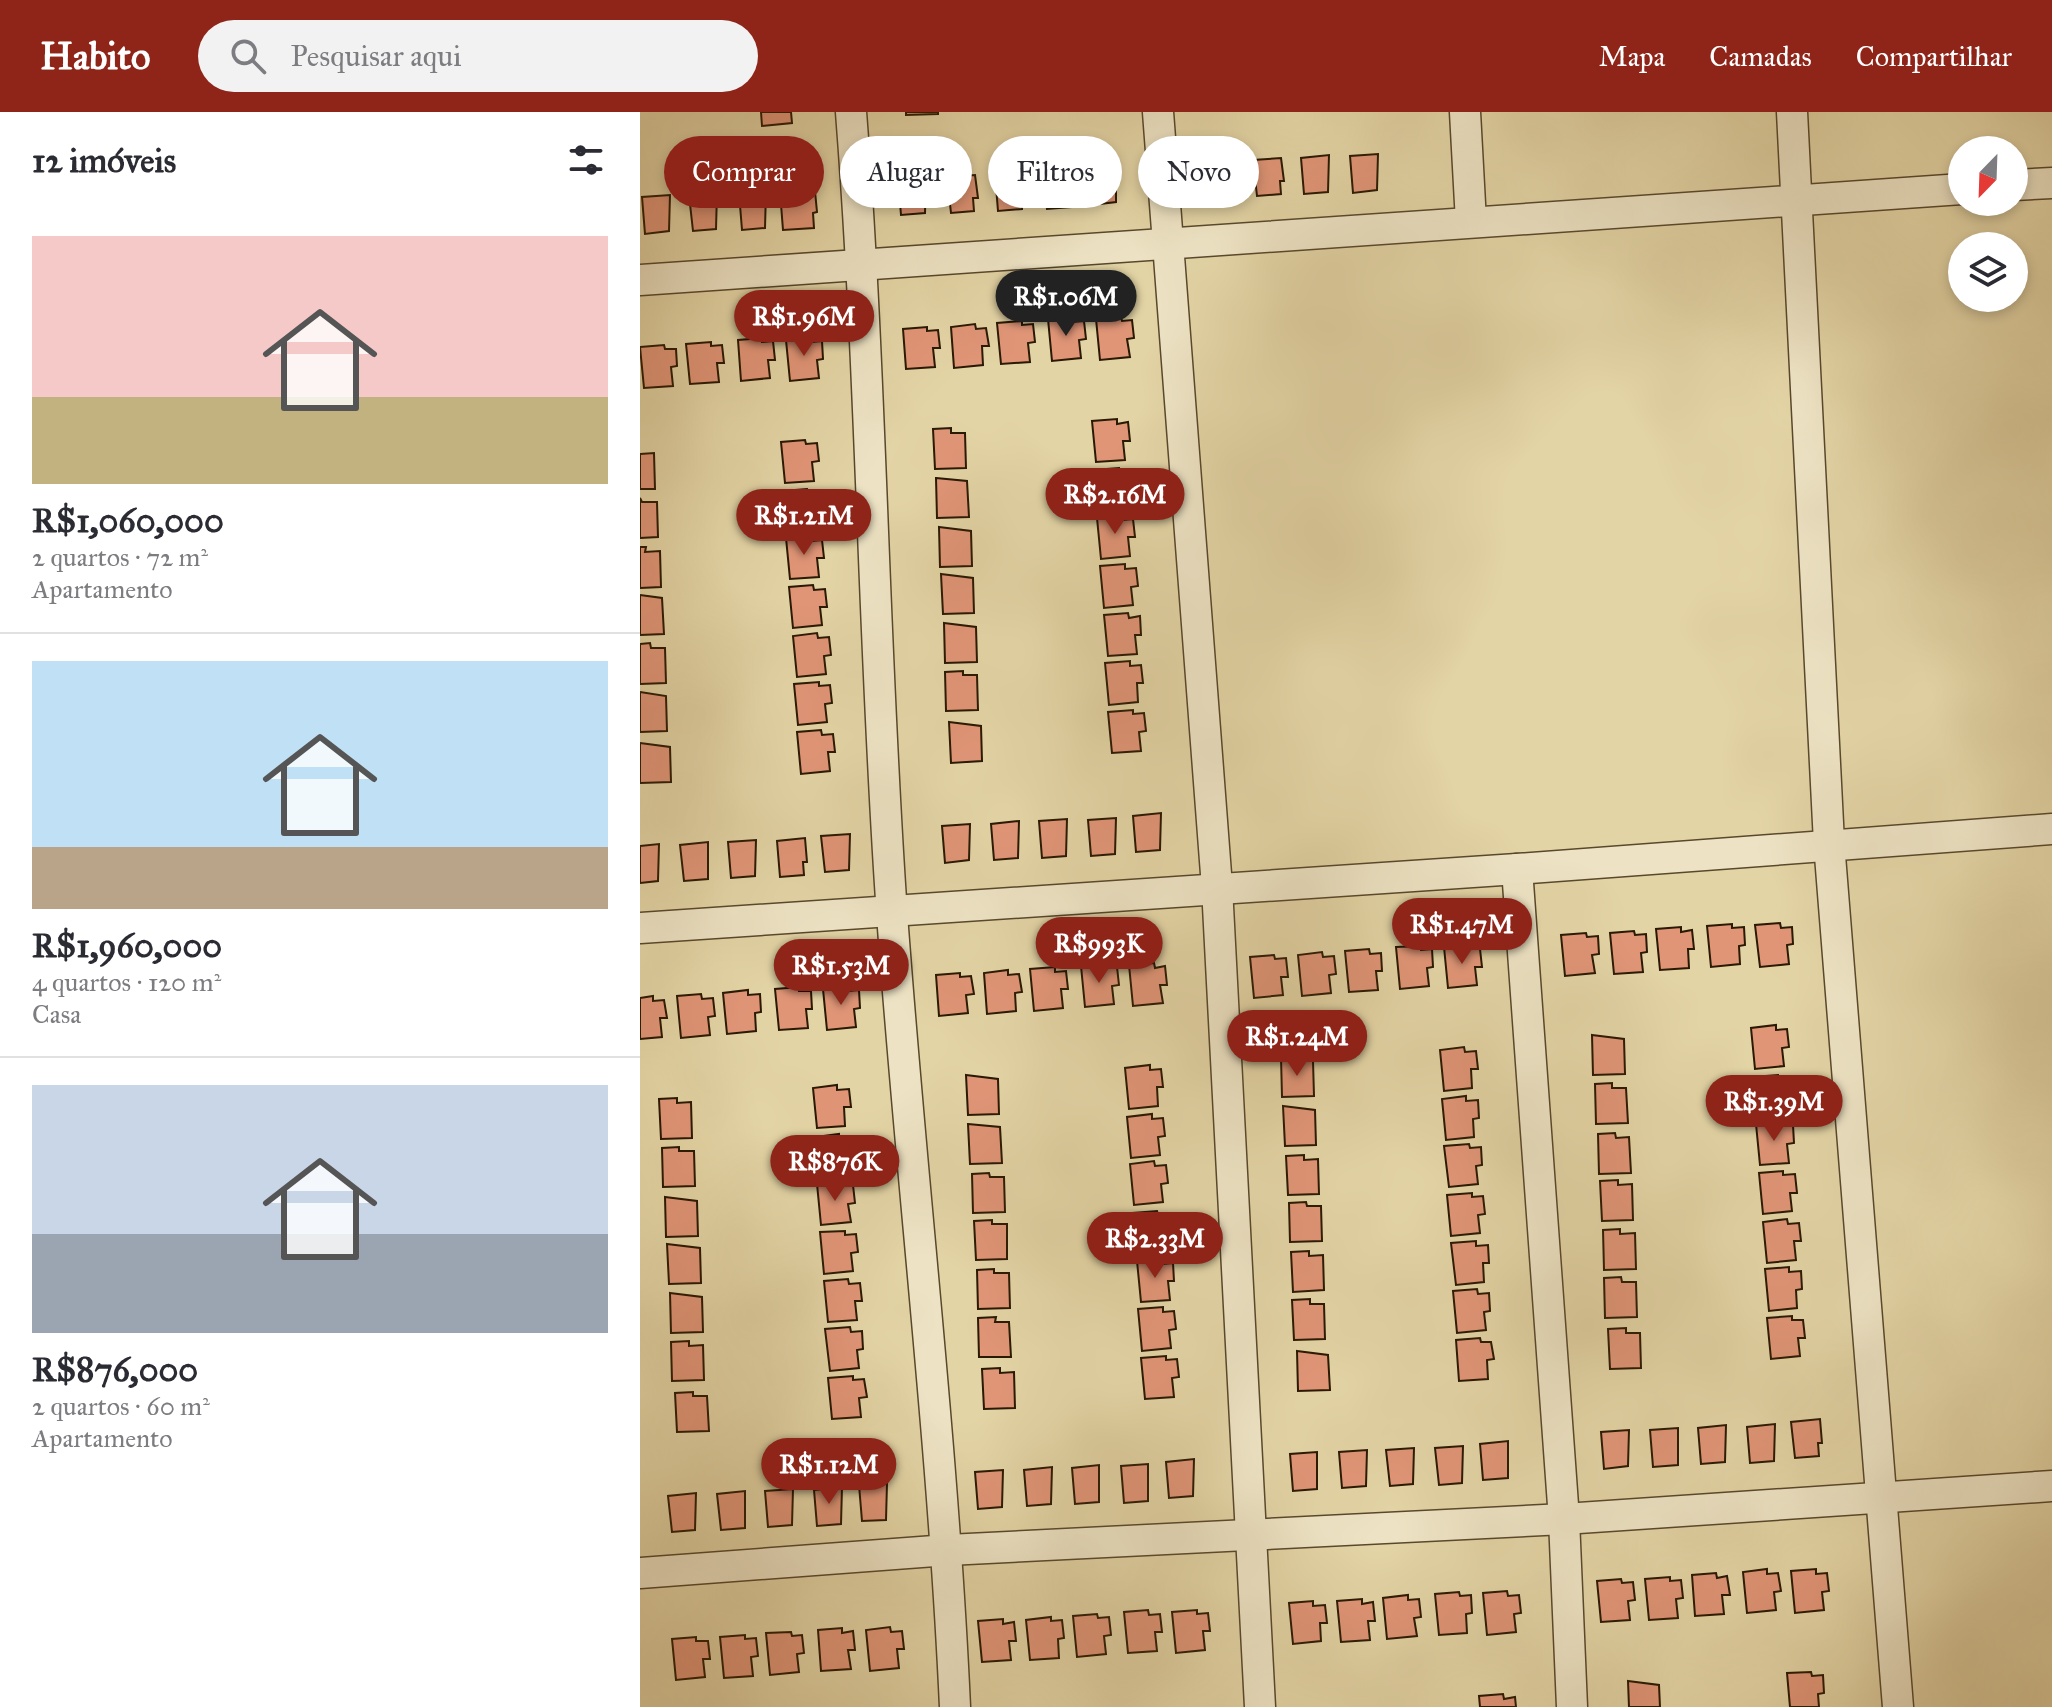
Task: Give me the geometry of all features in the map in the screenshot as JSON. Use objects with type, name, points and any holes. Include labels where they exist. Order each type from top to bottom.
[{"type":"street","points":[[851,112],[863,263],[892,913],[948,1550],[955,1707]]},
{"type":"street","points":[[1158,112],[1217,887],[1260,1707]]},
{"type":"street","points":[[1465,112],[1471,222]]},
{"type":"street","points":[[1792,112],[1829,843],[1898,1707]]},
{"type":"street","points":[[2028,184],[2052,183]]},
{"type":"street","points":[[640,280],[1948,190]]},
{"type":"street","points":[[640,928],[892,913],[1217,887],[1517,869],[1829,843],[2052,829]]},
{"type":"street","points":[[1517,869],[1564,1519],[1572,1707]]},
{"type":"street","points":[[640,1573],[948,1550],[1564,1519],[2052,1486]]},
{"type":"building","points":[[761,112],[791,112],[792,123],[762,126]]},
{"type":"building","points":[[906,112],[938,112],[938,114],[906,115]]},
{"type":"building","points":[[1378,154],[1377,190],[1353,193],[1350,156]]},
{"type":"building","points":[[1329,155],[1328,192],[1304,194],[1301,158]]},
{"type":"building","points":[[1281,158],[1284,181],[1280,181],[1281,194],[1259,196],[1259,160]]},
{"type":"building","points":[[972,175],[975,175],[978,198],[973,198],[974,211],[951,213],[950,208],[972,208]]},
{"type":"building","points":[[664,195],[664,208],[670,208],[669,231],[645,234],[642,197]]},
{"type":"building","points":[[690,208],[717,208],[716,229],[693,231]]},
{"type":"building","points":[[740,208],[766,208],[765,228],[742,230]]},
{"type":"building","points":[[781,208],[817,208],[817,212],[813,213],[814,228],[783,230]]},
{"type":"building","points":[[900,208],[925,208],[925,213],[901,215]]},
{"type":"building","points":[[998,208],[1022,208],[1022,209],[998,211]]},
{"type":"building","points":[[1073,317],[1073,322],[1084,321],[1086,339],[1079,340],[1081,358],[1052,361],[1048,319]]},
{"type":"building","points":[[1121,317],[1122,321],[1132,320],[1134,338],[1127,339],[1130,357],[1100,360],[1096,319]]},
{"type":"building","points":[[1022,321],[1022,325],[1033,324],[1035,342],[1028,343],[1030,362],[1001,364],[997,323]]},
{"type":"building","points":[[975,324],[976,329],[986,328],[989,346],[982,346],[983,365],[954,368],[951,327]]},
{"type":"building","points":[[927,327],[927,331],[938,330],[940,348],[933,348],[935,367],[906,369],[903,329]]},
{"type":"building","points":[[810,337],[811,342],[822,341],[823,359],[817,360],[819,378],[790,381],[786,340]]},
{"type":"building","points":[[762,338],[762,342],[773,341],[775,360],[768,360],[770,378],[741,381],[738,340]]},
{"type":"building","points":[[711,342],[711,346],[722,345],[724,363],[717,363],[719,382],[690,384],[686,344]]},
{"type":"building","points":[[664,345],[665,349],[676,349],[677,366],[671,367],[673,386],[644,388],[640,347]]},
{"type":"building","points":[[1117,419],[1117,424],[1128,422],[1130,441],[1123,441],[1125,460],[1096,462],[1092,421]]},
{"type":"building","points":[[951,428],[951,433],[965,433],[966,468],[935,469],[933,429]]},
{"type":"building","points":[[805,440],[806,444],[817,443],[819,461],[812,462],[814,481],[785,483],[781,442]]},
{"type":"building","points":[[654,453],[655,489],[640,489],[640,454]]},
{"type":"building","points":[[1119,468],[1119,473],[1130,472],[1132,490],[1125,491],[1127,509],[1098,512],[1094,470]]},
{"type":"building","points":[[936,478],[967,481],[969,517],[937,518]]},
{"type":"building","points":[[807,489],[808,494],[819,493],[821,511],[814,511],[816,530],[787,532],[783,491]]},
{"type":"building","points":[[640,498],[642,502],[657,502],[658,537],[640,538]]},
{"type":"building","points":[[1121,515],[1122,520],[1133,519],[1135,537],[1128,537],[1130,556],[1101,559],[1097,518]]},
{"type":"building","points":[[939,527],[971,531],[972,566],[940,567]]},
{"type":"building","points":[[811,536],[811,541],[822,540],[824,558],[817,558],[819,577],[790,579],[786,538]]},
{"type":"building","points":[[640,547],[646,547],[645,552],[660,551],[661,587],[640,588]]},
{"type":"building","points":[[1125,564],[1125,569],[1136,568],[1138,586],[1131,587],[1133,605],[1104,608],[1100,566]]},
{"type":"building","points":[[941,574],[973,578],[974,613],[943,614]]},
{"type":"building","points":[[813,585],[814,590],[825,589],[827,607],[820,607],[822,625],[793,628],[789,587]]},
{"type":"building","points":[[640,595],[662,598],[664,634],[640,635]]},
{"type":"building","points":[[1128,613],[1129,618],[1140,616],[1141,635],[1135,635],[1137,654],[1108,656],[1104,615]]},
{"type":"building","points":[[944,623],[976,627],[977,662],[945,663]]},
{"type":"building","points":[[817,633],[818,638],[829,637],[831,655],[824,656],[826,674],[797,677],[793,636]]},
{"type":"building","points":[[650,643],[651,648],[665,648],[666,683],[640,684],[640,644]]},
{"type":"building","points":[[1130,661],[1130,666],[1141,665],[1143,683],[1137,683],[1138,702],[1109,705],[1105,663]]},
{"type":"building","points":[[963,671],[963,675],[977,675],[978,710],[946,711],[945,672]]},
{"type":"building","points":[[819,682],[819,686],[830,685],[832,703],[825,704],[827,722],[798,725],[794,684]]},
{"type":"building","points":[[640,692],[666,696],[667,731],[640,732]]},
{"type":"building","points":[[1133,710],[1133,714],[1144,713],[1146,731],[1139,732],[1141,751],[1112,753],[1108,712]]},
{"type":"building","points":[[949,722],[981,726],[982,761],[951,763]]},
{"type":"building","points":[[821,730],[822,735],[833,734],[835,752],[828,752],[830,771],[801,774],[797,732]]},
{"type":"building","points":[[640,743],[670,747],[671,782],[640,783]]},
{"type":"building","points":[[1161,813],[1160,850],[1136,852],[1133,816]]},
{"type":"building","points":[[1116,818],[1115,854],[1091,856],[1088,820]]},
{"type":"building","points":[[1067,819],[1066,856],[1042,858],[1039,821]]},
{"type":"building","points":[[1019,821],[1018,858],[994,860],[991,824]]},
{"type":"building","points":[[970,824],[969,860],[945,863],[942,826]]},
{"type":"building","points":[[850,834],[849,870],[825,872],[821,836]]},
{"type":"building","points":[[805,838],[807,862],[803,862],[804,875],[780,877],[777,841]]},
{"type":"building","points":[[756,840],[755,876],[731,878],[728,842]]},
{"type":"building","points":[[708,842],[708,879],[684,881],[680,845]]},
{"type":"building","points":[[659,844],[658,881],[640,883],[640,846]]},
{"type":"building","points":[[1780,923],[1781,928],[1792,927],[1793,944],[1787,945],[1789,964],[1760,967],[1755,925]]},
{"type":"building","points":[[1732,924],[1732,928],[1744,927],[1745,945],[1739,946],[1740,964],[1711,967],[1707,926]]},
{"type":"building","points":[[1681,927],[1681,932],[1692,930],[1694,949],[1688,949],[1689,968],[1660,970],[1656,929]]},
{"type":"building","points":[[1634,931],[1635,935],[1646,934],[1647,952],[1641,953],[1643,972],[1614,974],[1610,933]]},
{"type":"building","points":[[1586,933],[1587,937],[1598,936],[1599,954],[1592,955],[1595,973],[1565,976],[1561,935]]},
{"type":"building","points":[[1468,945],[1469,949],[1480,949],[1482,967],[1475,967],[1477,985],[1448,988],[1444,947]]},
{"type":"building","points":[[1420,946],[1421,950],[1432,949],[1433,967],[1427,968],[1429,986],[1400,989],[1396,947]]},
{"type":"building","points":[[1369,949],[1370,954],[1381,953],[1382,971],[1376,971],[1378,990],[1349,992],[1345,951]]},
{"type":"building","points":[[1322,952],[1323,957],[1334,956],[1336,974],[1329,975],[1331,993],[1302,996],[1298,955]]},
{"type":"building","points":[[1274,955],[1275,959],[1286,958],[1288,977],[1281,977],[1283,995],[1254,998],[1250,957]]},
{"type":"building","points":[[1154,963],[1155,968],[1165,966],[1167,985],[1160,985],[1163,1003],[1133,1006],[1129,965]]},
{"type":"building","points":[[1105,964],[1106,968],[1117,967],[1119,985],[1112,986],[1114,1004],[1085,1007],[1081,966]]},
{"type":"building","points":[[1055,967],[1055,972],[1066,971],[1068,989],[1061,989],[1063,1008],[1034,1011],[1030,969]]},
{"type":"building","points":[[1008,970],[1008,975],[1019,974],[1022,992],[1015,993],[1016,1011],[987,1014],[984,973]]},
{"type":"building","points":[[960,973],[960,977],[971,976],[974,994],[966,995],[968,1013],[939,1016],[936,975]]},
{"type":"building","points":[[847,986],[848,991],[859,990],[860,1008],[854,1009],[856,1027],[827,1030],[823,989]]},
{"type":"building","points":[[799,987],[799,991],[811,991],[812,1009],[806,1009],[808,1028],[779,1030],[775,989]]},
{"type":"building","points":[[748,990],[748,995],[760,994],[761,1012],[755,1013],[756,1031],[727,1034],[723,993]]},
{"type":"building","points":[[701,994],[702,999],[713,998],[715,1016],[708,1017],[710,1035],[681,1038],[677,996]]},
{"type":"building","points":[[653,996],[653,1001],[664,1000],[667,1018],[660,1018],[662,1037],[640,1039],[640,998]]},
{"type":"building","points":[[1776,1025],[1776,1030],[1787,1029],[1789,1047],[1782,1048],[1784,1066],[1755,1069],[1751,1028]]},
{"type":"building","points":[[1592,1035],[1624,1039],[1625,1074],[1593,1075]]},
{"type":"building","points":[[1464,1047],[1465,1052],[1476,1051],[1478,1069],[1471,1069],[1472,1088],[1444,1091],[1440,1050]]},
{"type":"building","points":[[1281,1057],[1313,1061],[1314,1096],[1282,1097]]},
{"type":"building","points":[[1150,1065],[1150,1070],[1161,1069],[1163,1087],[1157,1087],[1158,1106],[1129,1109],[1125,1068]]},
{"type":"building","points":[[966,1075],[998,1079],[999,1114],[968,1115]]},
{"type":"building","points":[[1778,1075],[1778,1079],[1789,1078],[1791,1096],[1784,1097],[1786,1116],[1757,1118],[1753,1077]]},
{"type":"building","points":[[1612,1083],[1612,1088],[1626,1088],[1628,1123],[1596,1124],[1595,1084]]},
{"type":"building","points":[[837,1085],[837,1090],[849,1089],[851,1107],[844,1107],[845,1126],[817,1128],[813,1088]]},
{"type":"building","points":[[1466,1096],[1466,1101],[1478,1100],[1479,1118],[1473,1119],[1474,1137],[1446,1140],[1442,1099]]},
{"type":"building","points":[[677,1098],[677,1103],[691,1102],[692,1138],[661,1139],[659,1099]]},
{"type":"building","points":[[1283,1106],[1315,1110],[1316,1145],[1285,1146]]},
{"type":"building","points":[[1152,1114],[1152,1119],[1163,1118],[1165,1136],[1158,1137],[1160,1155],[1131,1158],[1127,1117]]},
{"type":"building","points":[[1781,1122],[1781,1126],[1793,1125],[1794,1143],[1787,1144],[1789,1163],[1760,1165],[1756,1124]]},
{"type":"building","points":[[968,1124],[1000,1127],[1002,1163],[970,1164]]},
{"type":"building","points":[[1615,1133],[1616,1138],[1629,1137],[1631,1173],[1599,1174],[1598,1134]]},
{"type":"building","points":[[839,1134],[839,1139],[851,1138],[852,1156],[846,1157],[847,1175],[819,1178],[815,1137]]},
{"type":"building","points":[[1469,1144],[1470,1148],[1481,1147],[1482,1165],[1476,1166],[1478,1184],[1449,1187],[1444,1146]]},
{"type":"building","points":[[679,1147],[679,1151],[694,1151],[695,1186],[663,1187],[662,1148]]},
{"type":"building","points":[[1304,1155],[1304,1160],[1318,1159],[1319,1194],[1288,1195],[1286,1156]]},
{"type":"building","points":[[1154,1161],[1155,1166],[1166,1165],[1168,1183],[1161,1184],[1163,1202],[1134,1205],[1130,1164]]},
{"type":"building","points":[[1783,1171],[1783,1175],[1795,1174],[1797,1193],[1790,1193],[1792,1211],[1763,1214],[1759,1173]]},
{"type":"building","points":[[989,1173],[990,1177],[1004,1177],[1005,1212],[973,1213],[972,1174]]},
{"type":"building","points":[[1618,1180],[1618,1185],[1632,1184],[1633,1220],[1602,1221],[1600,1181]]},
{"type":"building","points":[[842,1181],[842,1186],[853,1185],[855,1203],[848,1204],[851,1222],[821,1225],[817,1184]]},
{"type":"building","points":[[1472,1193],[1472,1197],[1483,1196],[1485,1214],[1478,1215],[1480,1233],[1451,1236],[1447,1195]]},
{"type":"building","points":[[665,1197],[697,1201],[698,1236],[666,1237]]},
{"type":"building","points":[[1306,1202],[1307,1206],[1321,1206],[1322,1241],[1290,1242],[1289,1203]]},
{"type":"building","points":[[1157,1211],[1158,1215],[1169,1214],[1171,1232],[1164,1233],[1166,1252],[1137,1254],[1133,1213]]},
{"type":"building","points":[[1787,1219],[1788,1224],[1799,1223],[1801,1241],[1794,1241],[1796,1260],[1767,1263],[1763,1222]]},
{"type":"building","points":[[992,1220],[992,1224],[1007,1224],[1007,1259],[976,1260],[974,1221]]},
{"type":"building","points":[[1620,1229],[1620,1234],[1635,1233],[1636,1269],[1604,1270],[1603,1230]]},
{"type":"building","points":[[845,1231],[845,1235],[856,1234],[858,1252],[851,1253],[853,1271],[824,1274],[820,1232]]},
{"type":"building","points":[[1476,1241],[1476,1246],[1488,1245],[1489,1263],[1483,1263],[1484,1282],[1456,1285],[1451,1243]]},
{"type":"building","points":[[667,1244],[700,1248],[701,1283],[669,1284]]},
{"type":"building","points":[[1309,1251],[1309,1256],[1323,1255],[1324,1290],[1293,1292],[1291,1252]]},
{"type":"building","points":[[1161,1259],[1162,1264],[1173,1263],[1174,1281],[1168,1281],[1170,1300],[1141,1302],[1137,1261]]},
{"type":"building","points":[[1789,1267],[1789,1272],[1801,1271],[1802,1289],[1796,1290],[1797,1308],[1769,1311],[1765,1269]]},
{"type":"building","points":[[994,1269],[994,1273],[1009,1273],[1010,1308],[978,1309],[977,1270]]},
{"type":"building","points":[[1621,1277],[1622,1282],[1636,1282],[1637,1317],[1605,1318],[1604,1278]]},
{"type":"building","points":[[848,1279],[849,1284],[860,1283],[862,1301],[855,1301],[857,1320],[828,1322],[824,1281]]},
{"type":"building","points":[[1477,1289],[1478,1294],[1489,1293],[1490,1311],[1484,1312],[1486,1330],[1457,1333],[1453,1291]]},
{"type":"building","points":[[670,1293],[702,1297],[703,1332],[671,1333]]},
{"type":"building","points":[[1310,1299],[1310,1304],[1324,1304],[1325,1339],[1294,1340],[1292,1300]]},
{"type":"building","points":[[1163,1307],[1163,1312],[1174,1311],[1176,1329],[1169,1330],[1171,1348],[1142,1351],[1138,1309]]},
{"type":"building","points":[[1792,1316],[1792,1320],[1803,1320],[1805,1338],[1798,1338],[1800,1356],[1771,1359],[1767,1318]]},
{"type":"building","points":[[996,1317],[995,1322],[1009,1322],[1011,1357],[979,1357],[978,1318]]},
{"type":"building","points":[[850,1327],[851,1332],[862,1331],[863,1349],[857,1350],[859,1368],[830,1371],[825,1329]]},
{"type":"building","points":[[1626,1328],[1626,1333],[1640,1333],[1641,1368],[1610,1369],[1608,1329]]},
{"type":"building","points":[[1480,1338],[1481,1342],[1491,1342],[1494,1359],[1487,1360],[1488,1379],[1459,1381],[1456,1340]]},
{"type":"building","points":[[689,1341],[689,1346],[703,1345],[704,1380],[672,1381],[671,1342]]},
{"type":"building","points":[[1297,1351],[1328,1355],[1330,1390],[1298,1391]]},
{"type":"building","points":[[1166,1356],[1166,1360],[1177,1359],[1179,1377],[1172,1378],[1174,1397],[1145,1399],[1141,1358]]},
{"type":"building","points":[[1000,1368],[1000,1373],[1014,1372],[1015,1408],[984,1409],[982,1369]]},
{"type":"building","points":[[853,1376],[853,1380],[864,1379],[867,1397],[859,1398],[861,1417],[832,1419],[828,1378]]},
{"type":"building","points":[[693,1392],[693,1396],[707,1396],[709,1431],[677,1432],[675,1393]]},
{"type":"building","points":[[1820,1419],[1822,1443],[1818,1443],[1819,1456],[1795,1458],[1791,1422]]},
{"type":"building","points":[[1775,1424],[1774,1461],[1750,1463],[1747,1427]]},
{"type":"building","points":[[1726,1425],[1725,1462],[1701,1464],[1698,1428]]},
{"type":"building","points":[[1678,1428],[1678,1465],[1653,1467],[1650,1430]]},
{"type":"building","points":[[1629,1430],[1628,1466],[1604,1469],[1601,1432]]},
{"type":"building","points":[[1508,1441],[1508,1478],[1483,1480],[1480,1444]]},
{"type":"building","points":[[1463,1446],[1462,1483],[1439,1485],[1435,1448]]},
{"type":"building","points":[[1414,1448],[1413,1484],[1390,1486],[1386,1450]]},
{"type":"building","points":[[1367,1450],[1366,1486],[1342,1488],[1339,1452]]},
{"type":"building","points":[[1317,1452],[1317,1489],[1293,1491],[1290,1454]]},
{"type":"building","points":[[1194,1459],[1193,1496],[1169,1498],[1166,1462]]},
{"type":"building","points":[[1148,1464],[1148,1501],[1124,1503],[1121,1466]]},
{"type":"building","points":[[1099,1465],[1099,1502],[1075,1504],[1072,1468]]},
{"type":"building","points":[[1052,1467],[1051,1504],[1027,1506],[1024,1470]]},
{"type":"building","points":[[1003,1470],[1002,1507],[978,1509],[975,1472]]},
{"type":"building","points":[[887,1483],[886,1520],[862,1521],[859,1485]]},
{"type":"building","points":[[842,1487],[841,1524],[817,1526],[814,1490]]},
{"type":"building","points":[[793,1489],[792,1525],[768,1527],[765,1491]]},
{"type":"building","points":[[745,1491],[745,1528],[721,1530],[717,1494]]},
{"type":"building","points":[[696,1493],[695,1530],[672,1532],[668,1496]]},
{"type":"building","points":[[1767,1569],[1767,1574],[1778,1573],[1781,1591],[1774,1592],[1776,1610],[1747,1613],[1743,1572]]},
{"type":"building","points":[[1816,1569],[1816,1574],[1827,1573],[1829,1591],[1822,1592],[1824,1610],[1795,1613],[1791,1571]]},
{"type":"building","points":[[1716,1573],[1717,1578],[1727,1576],[1730,1595],[1722,1595],[1724,1614],[1695,1616],[1692,1575]]},
{"type":"building","points":[[1670,1577],[1670,1581],[1681,1580],[1683,1598],[1676,1599],[1678,1618],[1649,1620],[1645,1579]]},
{"type":"building","points":[[1621,1579],[1622,1583],[1633,1582],[1635,1600],[1628,1601],[1630,1620],[1601,1622],[1597,1581]]},
{"type":"building","points":[[1507,1591],[1508,1596],[1519,1595],[1521,1613],[1514,1614],[1516,1632],[1487,1635],[1483,1593]]},
{"type":"building","points":[[1459,1592],[1460,1596],[1471,1595],[1472,1613],[1466,1614],[1467,1633],[1439,1635],[1435,1594]]},
{"type":"building","points":[[1408,1595],[1408,1600],[1419,1599],[1421,1617],[1414,1618],[1417,1636],[1387,1639],[1383,1598]]},
{"type":"building","points":[[1362,1599],[1362,1604],[1373,1602],[1375,1621],[1368,1621],[1370,1640],[1341,1642],[1337,1601]]},
{"type":"building","points":[[1313,1601],[1313,1606],[1325,1605],[1327,1623],[1320,1623],[1321,1641],[1293,1644],[1289,1603]]},
{"type":"building","points":[[1148,1610],[1149,1615],[1160,1614],[1162,1632],[1155,1632],[1157,1651],[1128,1653],[1124,1612]]},
{"type":"building","points":[[1197,1610],[1197,1614],[1208,1613],[1210,1631],[1203,1631],[1205,1650],[1176,1653],[1172,1612]]},
{"type":"building","points":[[1097,1614],[1098,1618],[1109,1617],[1111,1635],[1104,1636],[1106,1654],[1077,1657],[1073,1616]]},
{"type":"building","points":[[1051,1617],[1051,1621],[1062,1620],[1064,1638],[1058,1639],[1059,1658],[1030,1660],[1026,1620]]},
{"type":"building","points":[[1003,1619],[1003,1624],[1014,1622],[1016,1641],[1009,1641],[1011,1660],[982,1662],[978,1621]]},
{"type":"building","points":[[890,1627],[891,1632],[902,1631],[904,1649],[897,1649],[899,1668],[870,1671],[866,1630]]},
{"type":"building","points":[[842,1628],[842,1633],[853,1631],[855,1650],[848,1650],[851,1669],[821,1671],[818,1630]]},
{"type":"building","points":[[791,1632],[792,1636],[802,1635],[804,1653],[797,1654],[799,1672],[770,1675],[766,1633]]},
{"type":"building","points":[[745,1635],[745,1639],[756,1638],[758,1656],[751,1657],[753,1676],[724,1678],[720,1637]]},
{"type":"building","points":[[696,1637],[696,1641],[708,1641],[710,1659],[703,1659],[705,1677],[676,1680],[672,1639]]},
{"type":"building","points":[[1811,1672],[1812,1676],[1823,1675],[1824,1693],[1818,1694],[1819,1707],[1790,1707],[1787,1673]]},
{"type":"building","points":[[1628,1681],[1659,1685],[1660,1707],[1629,1707]]},
{"type":"building","points":[[1503,1694],[1504,1699],[1515,1697],[1516,1707],[1480,1707],[1479,1696]]}]
